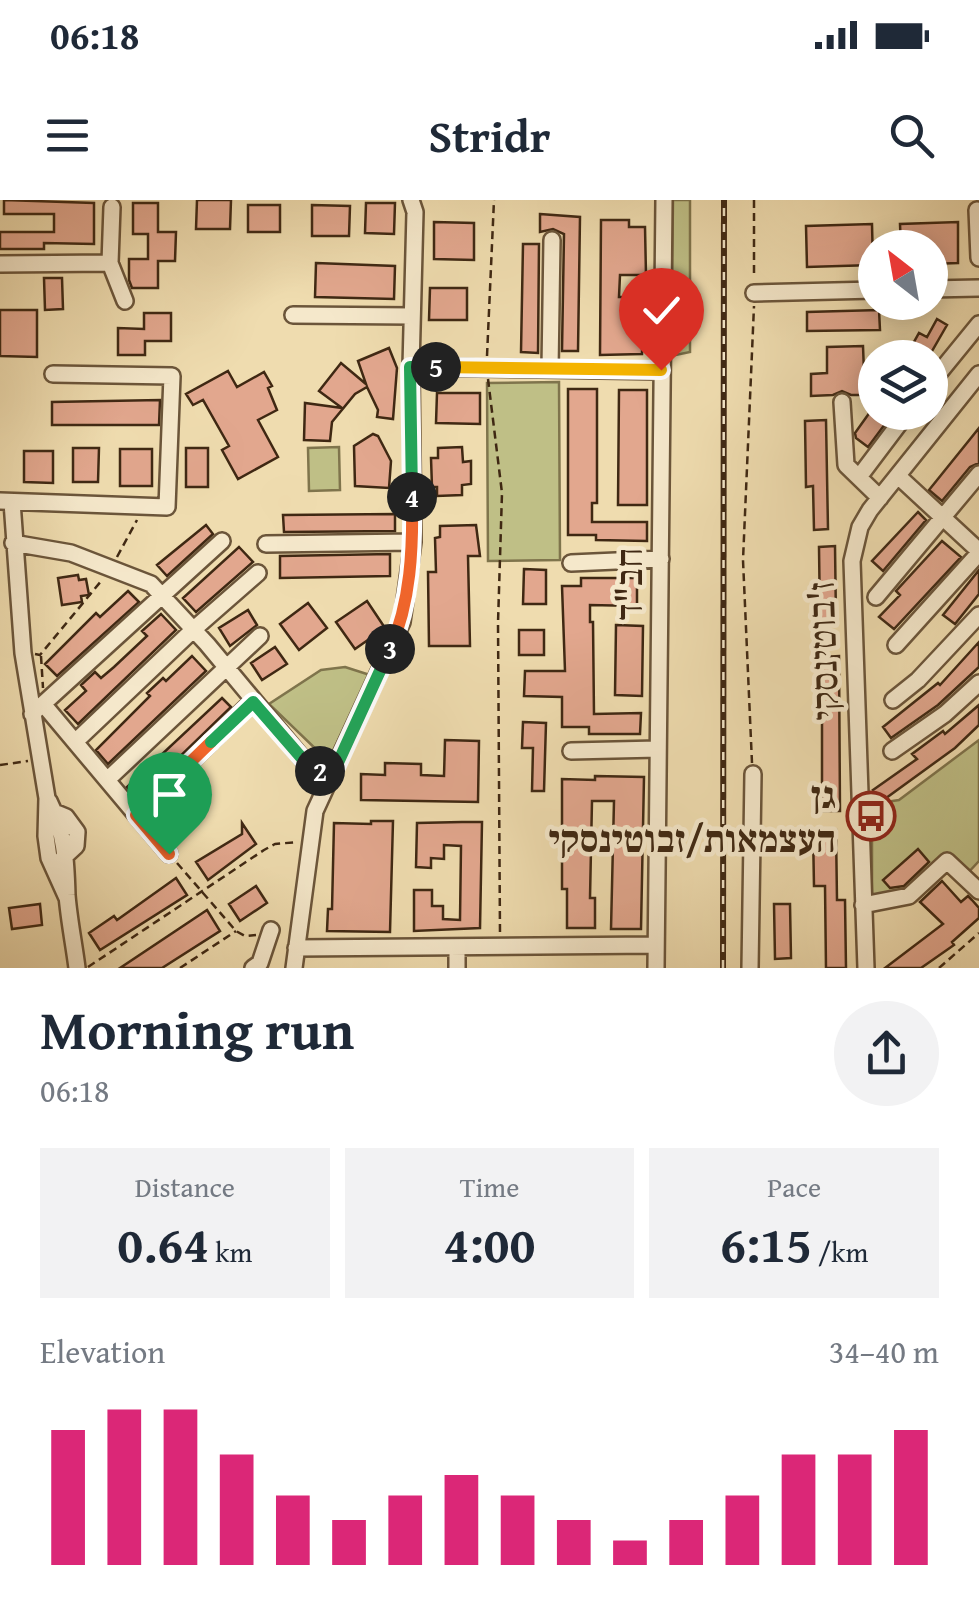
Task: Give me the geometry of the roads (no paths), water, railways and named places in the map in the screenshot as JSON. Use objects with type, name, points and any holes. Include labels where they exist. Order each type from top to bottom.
[{"type":"street","points":[[294,968],[315,811],[402,622],[412,542],[410,367],[415,212],[411,200]]},
{"type":"street","name":"חב\"ד","points":[[656,968],[664,200]]},
{"type":"street","points":[[112,207],[110,263],[125,301]]},
{"type":"street","points":[[977,210],[979,258]]},
{"type":"street","points":[[550,369],[552,240]]},
{"type":"street","points":[[0,264],[110,263]]},
{"type":"street","points":[[948,289],[979,288]]},
{"type":"street","points":[[754,293],[858,290]]},
{"type":"street","points":[[293,315],[412,316]]},
{"type":"street","points":[[948,360],[979,324]]},
{"type":"street","points":[[410,367],[661,370]]},
{"type":"street","points":[[53,374],[172,376],[167,508],[6,502],[23,653],[38,709],[50,805],[67,854],[77,968]]},
{"type":"street","name":"ז'בוטינסקי","points":[[866,968],[852,560],[860,527],[979,374]]},
{"type":"street","points":[[842,402],[846,465],[880,498]]},
{"type":"street","points":[[859,478],[895,430]]},
{"type":"street","points":[[876,597],[979,474]]},
{"type":"street","points":[[896,646],[979,552],[898,476]]},
{"type":"street","points":[[38,709],[222,541]]},
{"type":"street","points":[[13,542],[71,554],[150,584],[194,629],[306,763],[331,778]]},
{"type":"street","points":[[266,544],[412,542]]},
{"type":"street","points":[[570,564],[661,559]]},
{"type":"street","points":[[76,742],[258,573]]},
{"type":"street","points":[[893,700],[918,680],[979,616]]},
{"type":"street","points":[[107,780],[260,636]]},
{"type":"street","points":[[892,751],[945,714],[979,683]]},
{"type":"street","points":[[136,815],[253,702]]},
{"type":"street","points":[[38,709],[76,742],[169,854]]},
{"type":"street","points":[[571,751],[658,749]]},
{"type":"street","points":[[750,968],[753,774]]},
{"type":"street","points":[[50,805],[66,817],[49,858],[68,898]]},
{"type":"street","points":[[49,858],[59,861],[67,854]]},
{"type":"street","points":[[863,905],[909,896],[947,862],[979,891]]},
{"type":"street","points":[[252,968],[260,963],[271,930]]},
{"type":"street","points":[[296,948],[656,946]]},
{"type":"street","points":[[457,947],[457,968]]},
{"type":"railway","points":[[723,968],[724,200]]},
{"type":"place","name":"גן העצמאות/זבוטינסקי","points":[[871,816]]}]
